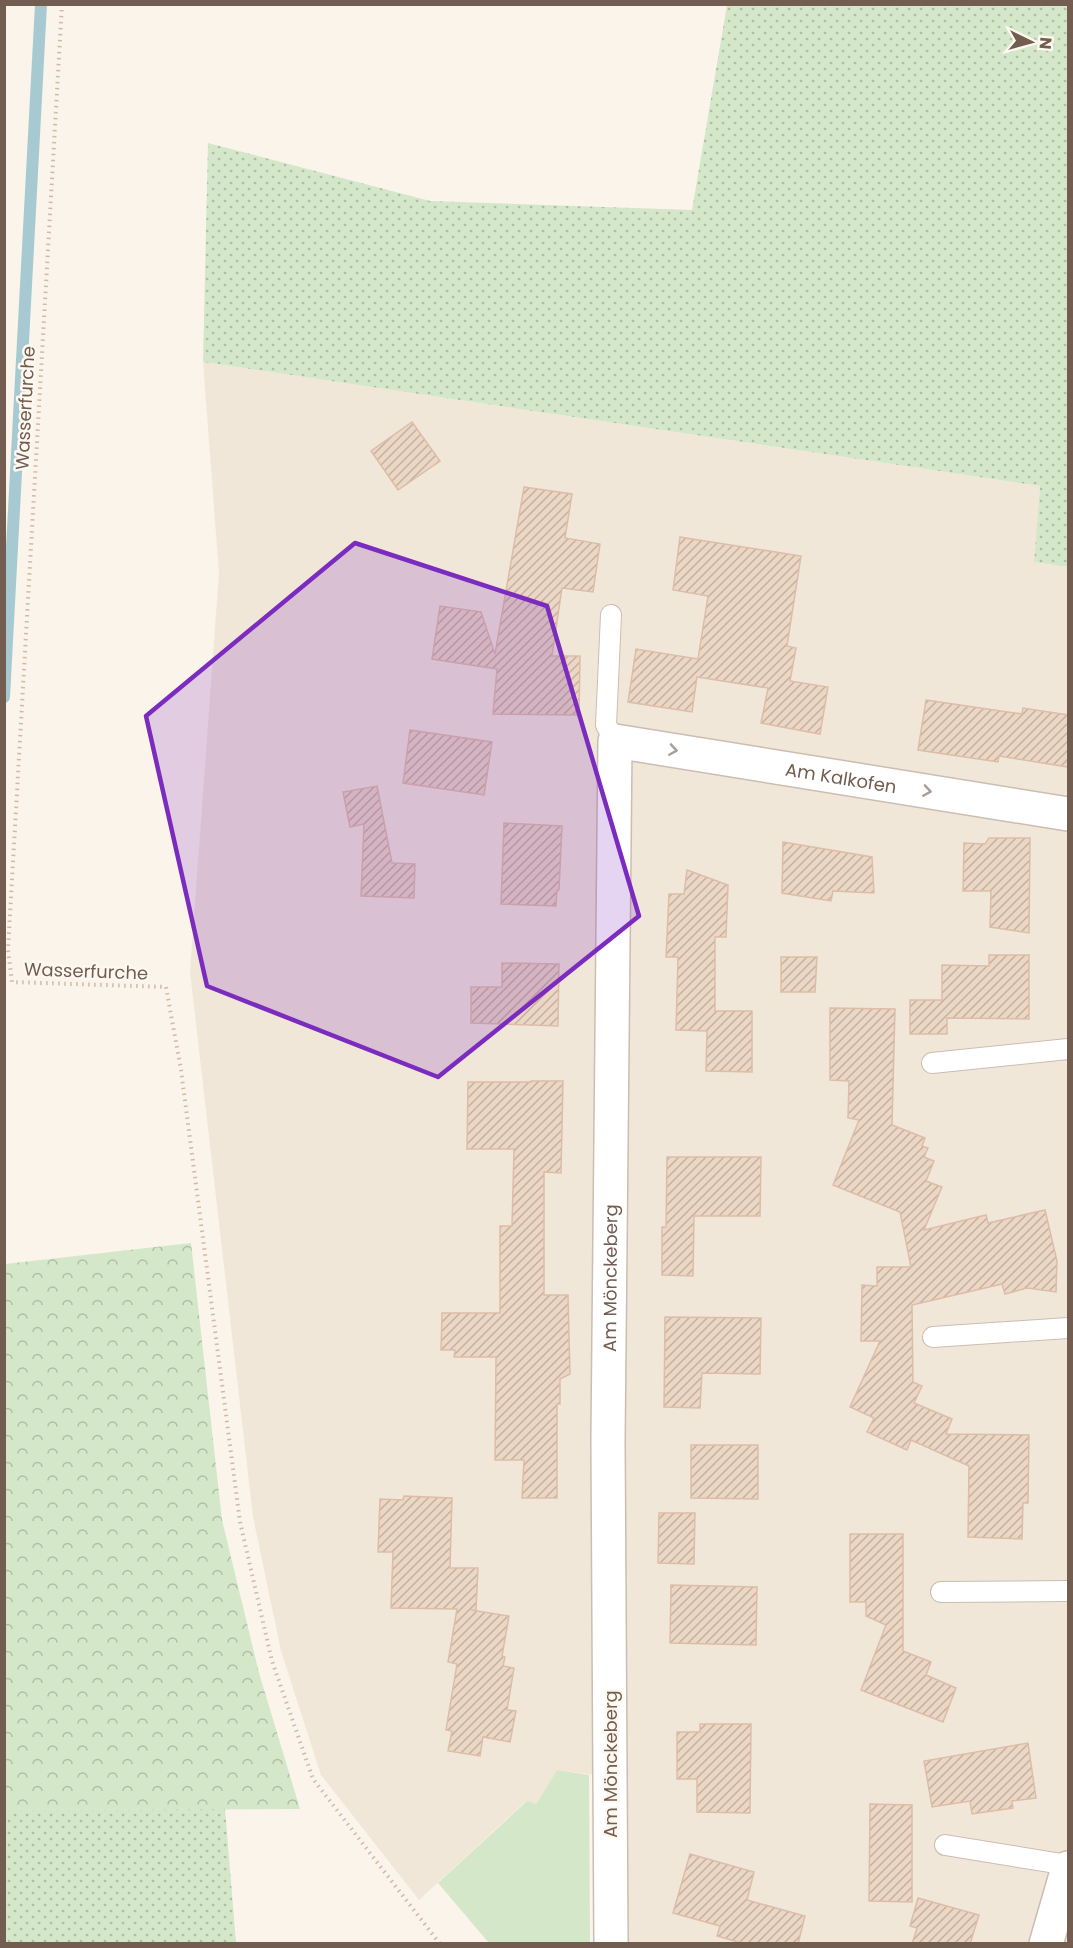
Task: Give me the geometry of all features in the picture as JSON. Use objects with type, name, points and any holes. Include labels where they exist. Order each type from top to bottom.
[{"type":"street","name":"Am Kalkofen","points":[[615,741],[1068,814]]},
{"type":"street","name":"Am Mönckeberg","points":[[611,1944],[608,1440],[615,741]]},
{"type":"street","points":[[1047,1944],[1068,1867]]},
{"type":"lane","name":"Am Mönckeberg","points":[[611,615],[606,726],[615,741]]},
{"type":"lane","points":[[932,1063],[1068,1049]]},
{"type":"lane","points":[[933,1337],[1068,1328]]},
{"type":"lane","points":[[941,1592],[1068,1591]]},
{"type":"lane","points":[[945,1845],[1068,1867]]},
{"type":"path","name":"Wasserfurche","points":[[62,4],[8,950],[12,982],[166,987],[181,1070],[240,1522],[272,1661],[314,1779],[440,1944]]},
{"type":"highlighted area","points":[[355,543],[547,606],[639,916],[438,1077],[207,986],[146,716]]},
{"type":"shaded area","points":[[203,362],[1040,486],[1034,562],[1068,567],[1068,1943],[619,1943],[601,1776],[557,1770],[536,1804],[526,1801],[419,1900],[321,1775],[281,1651],[253,1517],[190,972],[219,573]]},
{"type":"green space","points":[[727,5],[1068,5],[1068,567],[1034,562],[1040,486],[203,362],[208,143],[430,201],[692,210]]},
{"type":"green space","points":[[191,1243],[222,1520],[259,1673],[300,1809],[5,1810],[5,1264]]},
{"type":"green space","points":[[557,1770],[589,1775],[590,1943],[489,1943],[438,1883],[527,1801],[536,1804]]},
{"type":"green space","points":[[225,1809],[236,1943],[5,1943],[4,1810]]},
{"type":"building","points":[[412,422],[440,461],[398,490],[371,451]]},
{"type":"building","points":[[524,487],[572,494],[565,538],[600,544],[593,592],[562,588],[552,656],[580,656],[579,715],[493,714],[497,669],[432,659],[440,606],[481,612],[495,654]]},
{"type":"building","points":[[680,537],[801,556],[787,646],[796,648],[790,681],[828,687],[820,734],[761,723],[768,688],[697,677],[692,712],[628,702],[636,649],[698,659],[708,596],[673,590]]},
{"type":"building","points":[[926,700],[1022,714],[1023,708],[1068,715],[1068,767],[999,756],[998,762],[918,750]]},
{"type":"building","points":[[410,730],[492,742],[484,795],[403,783]]},
{"type":"building","points":[[377,786],[392,863],[415,864],[414,898],[361,896],[364,824],[350,827],[343,792]]},
{"type":"building","points":[[504,823],[562,826],[556,906],[501,904]]},
{"type":"building","points":[[989,838],[1030,838],[1029,933],[990,927],[991,891],[963,891],[964,843],[985,844]]},
{"type":"building","points":[[783,842],[872,857],[874,893],[833,891],[831,901],[782,893]]},
{"type":"building","points":[[687,870],[728,885],[726,937],[715,937],[715,1011],[752,1011],[752,1072],[706,1071],[707,1031],[676,1030],[678,957],[666,957],[669,894],[684,894]]},
{"type":"building","points":[[989,955],[1029,955],[1029,1019],[947,1018],[947,1034],[910,1034],[910,1000],[942,1000],[942,965],[989,966]]},
{"type":"building","points":[[781,957],[817,957],[815,992],[781,992]]},
{"type":"building","points":[[502,963],[559,964],[558,1026],[471,1023],[471,987],[502,987]]},
{"type":"building","points":[[830,1008],[895,1009],[892,1125],[925,1138],[922,1146],[928,1148],[924,1157],[934,1161],[926,1181],[942,1187],[924,1230],[986,1215],[988,1223],[1045,1210],[1057,1261],[1056,1292],[1027,1288],[1005,1294],[1002,1284],[912,1305],[913,1382],[922,1386],[914,1403],[952,1419],[946,1434],[1029,1435],[1028,1503],[1023,1503],[1022,1539],[968,1537],[969,1466],[911,1440],[907,1450],[867,1432],[874,1418],[850,1407],[880,1341],[861,1341],[862,1285],[877,1286],[877,1267],[911,1267],[900,1212],[833,1185],[859,1120],[848,1118],[849,1081],[830,1080]]},
{"type":"building","points":[[563,1081],[561,1173],[544,1172],[544,1295],[568,1295],[570,1374],[560,1379],[560,1404],[557,1404],[557,1498],[522,1498],[524,1460],[495,1460],[496,1357],[454,1357],[455,1350],[441,1350],[442,1313],[500,1313],[500,1226],[512,1226],[514,1149],[467,1149],[468,1082]]},
{"type":"building","points":[[667,1157],[761,1157],[760,1216],[694,1216],[693,1276],[662,1275],[662,1227],[666,1227]]},
{"type":"building","points":[[665,1317],[761,1318],[760,1374],[702,1373],[700,1408],[664,1407]]},
{"type":"building","points":[[691,1445],[758,1445],[758,1499],[691,1498]]},
{"type":"building","points":[[404,1496],[452,1498],[450,1568],[478,1568],[476,1610],[471,1610],[509,1616],[502,1656],[505,1657],[503,1666],[514,1668],[507,1710],[516,1711],[510,1742],[483,1737],[480,1756],[448,1751],[452,1731],[446,1730],[457,1664],[448,1662],[457,1609],[391,1608],[393,1552],[378,1552],[380,1499],[403,1500]]},
{"type":"building","points":[[659,1513],[695,1513],[694,1564],[658,1563]]},
{"type":"building","points":[[850,1534],[903,1534],[903,1651],[931,1662],[926,1675],[956,1688],[943,1722],[861,1690],[886,1625],[866,1616],[866,1602],[850,1602]]},
{"type":"building","points":[[671,1585],[757,1587],[756,1645],[670,1643]]},
{"type":"building","points":[[700,1724],[751,1724],[750,1813],[697,1812],[697,1779],[677,1779],[677,1732],[700,1732]]},
{"type":"building","points":[[1028,1743],[1036,1798],[1012,1801],[1013,1808],[972,1814],[970,1801],[932,1807],[924,1761]]},
{"type":"building","points":[[870,1804],[912,1805],[912,1902],[869,1901]]},
{"type":"building","points":[[690,1854],[754,1872],[747,1900],[805,1916],[798,1944],[745,1944],[717,1936],[720,1926],[673,1913]]},
{"type":"building","points":[[918,1898],[979,1915],[970,1944],[912,1944],[917,1928],[910,1926]]},
{"type":"waterway","points":[[4,697],[41,4]]}]
